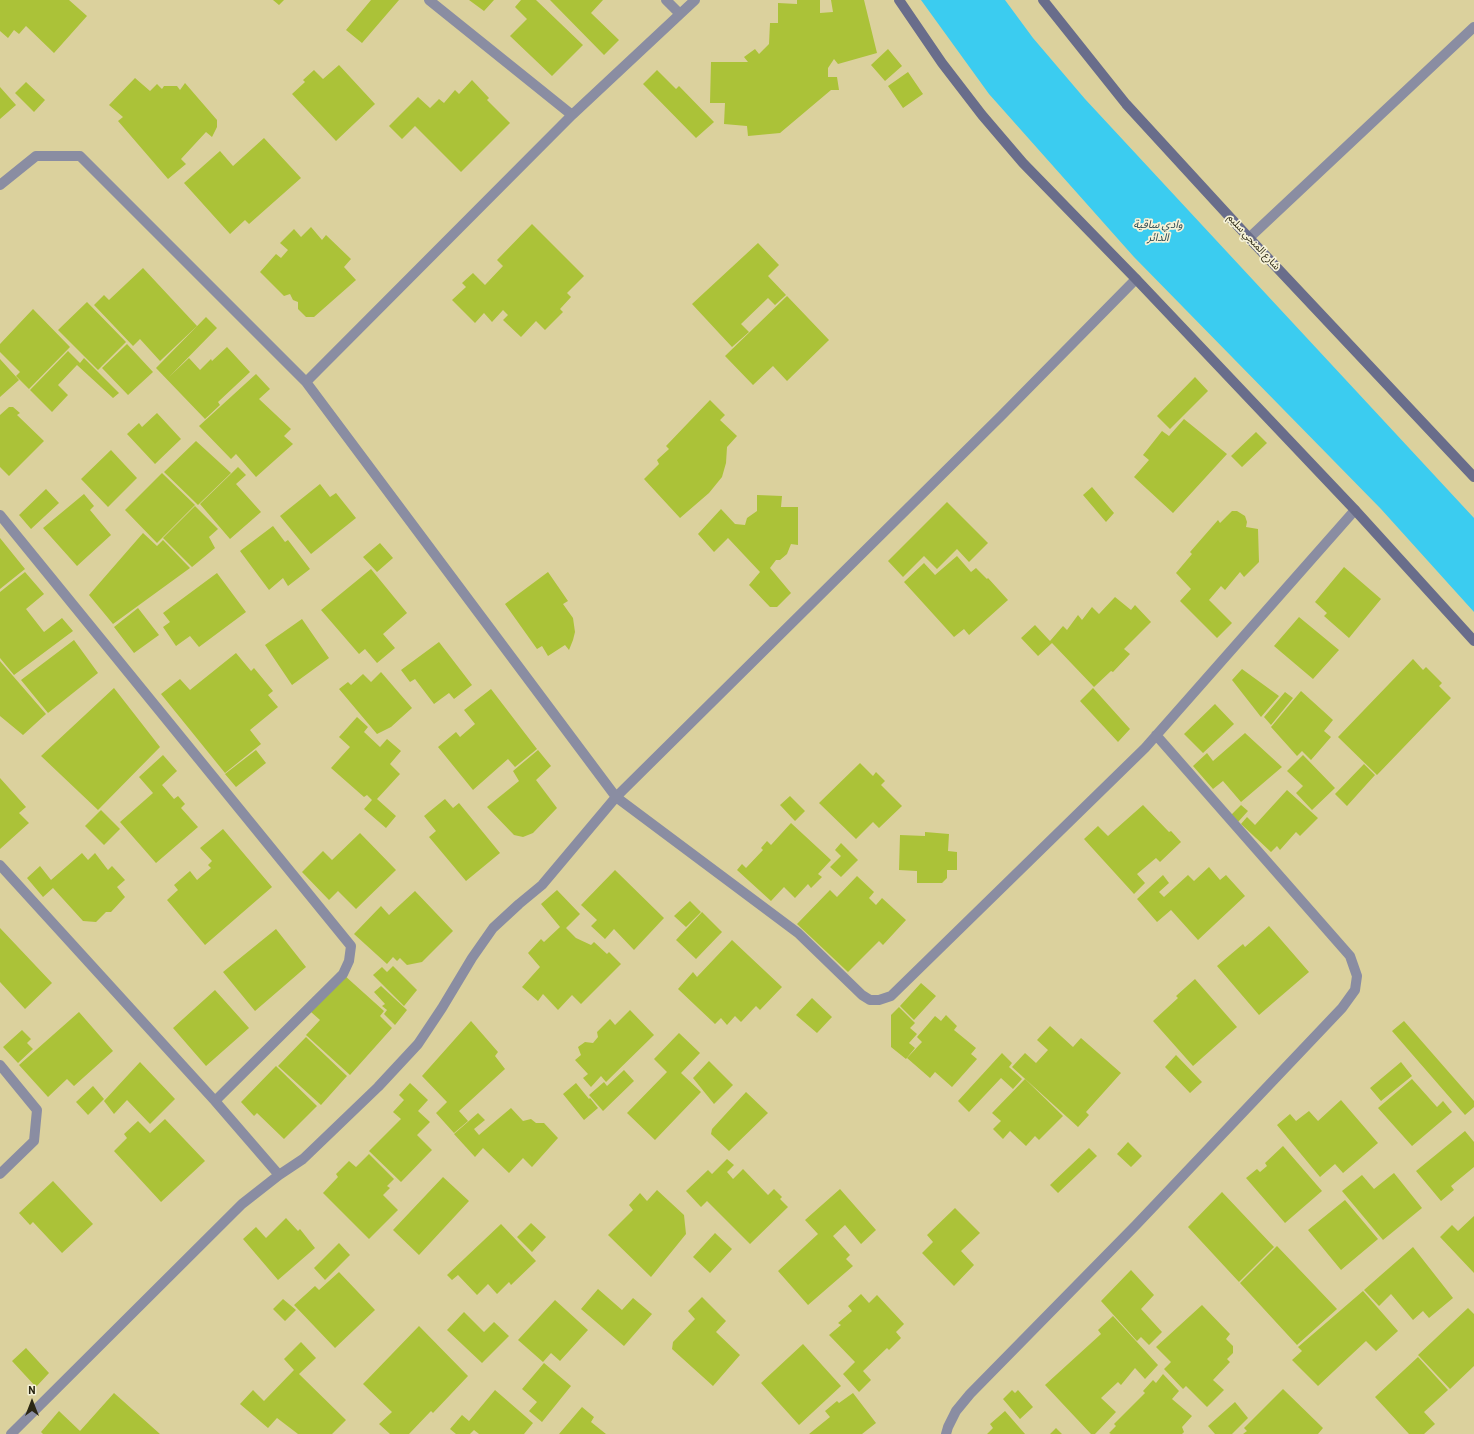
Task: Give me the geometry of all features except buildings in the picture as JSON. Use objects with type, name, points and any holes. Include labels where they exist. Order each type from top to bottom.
[{"type":"main road","points":[[899,0],[942,63],[982,115],[1023,163],[1136,279],[1355,510],[1474,641]]},
{"type":"main road","name":"شارع المنجي سليم","points":[[1043,0],[1126,104],[1474,477]]},
{"type":"street","points":[[429,0],[572,115]]},
{"type":"street","points":[[666,0],[680,14]]},
{"type":"street","points":[[306,382],[572,115],[695,0]]},
{"type":"street","points":[[1250,238],[1474,27]]},
{"type":"street","points":[[0,185],[36,156],[80,156],[306,382],[616,797],[798,933],[862,995],[870,1000],[879,1000],[891,996],[1145,748],[1355,510]]},
{"type":"street","points":[[10,1434],[242,1204],[279,1175],[303,1159],[378,1087],[418,1044],[472,958],[493,928],[519,904],[542,886],[616,797],[1001,416],[1136,279]]},
{"type":"street","points":[[0,515],[352,946],[349,961],[343,974],[215,1101]]},
{"type":"street","points":[[946,1434],[956,1411],[970,1394],[1136,1225],[1342,1008],[1356,990],[1357,976],[1350,956],[1156,735]]},
{"type":"street","points":[[0,865],[215,1101],[279,1175]]},
{"type":"street","points":[[0,1065],[37,1110],[34,1141],[0,1174]]},
{"type":"water","name":"وادي ساقية الدائر","points":[[921,0],[1005,0],[1033,38],[1085,99],[1474,518],[1474,612],[1381,509],[1134,257],[989,94]]}]
